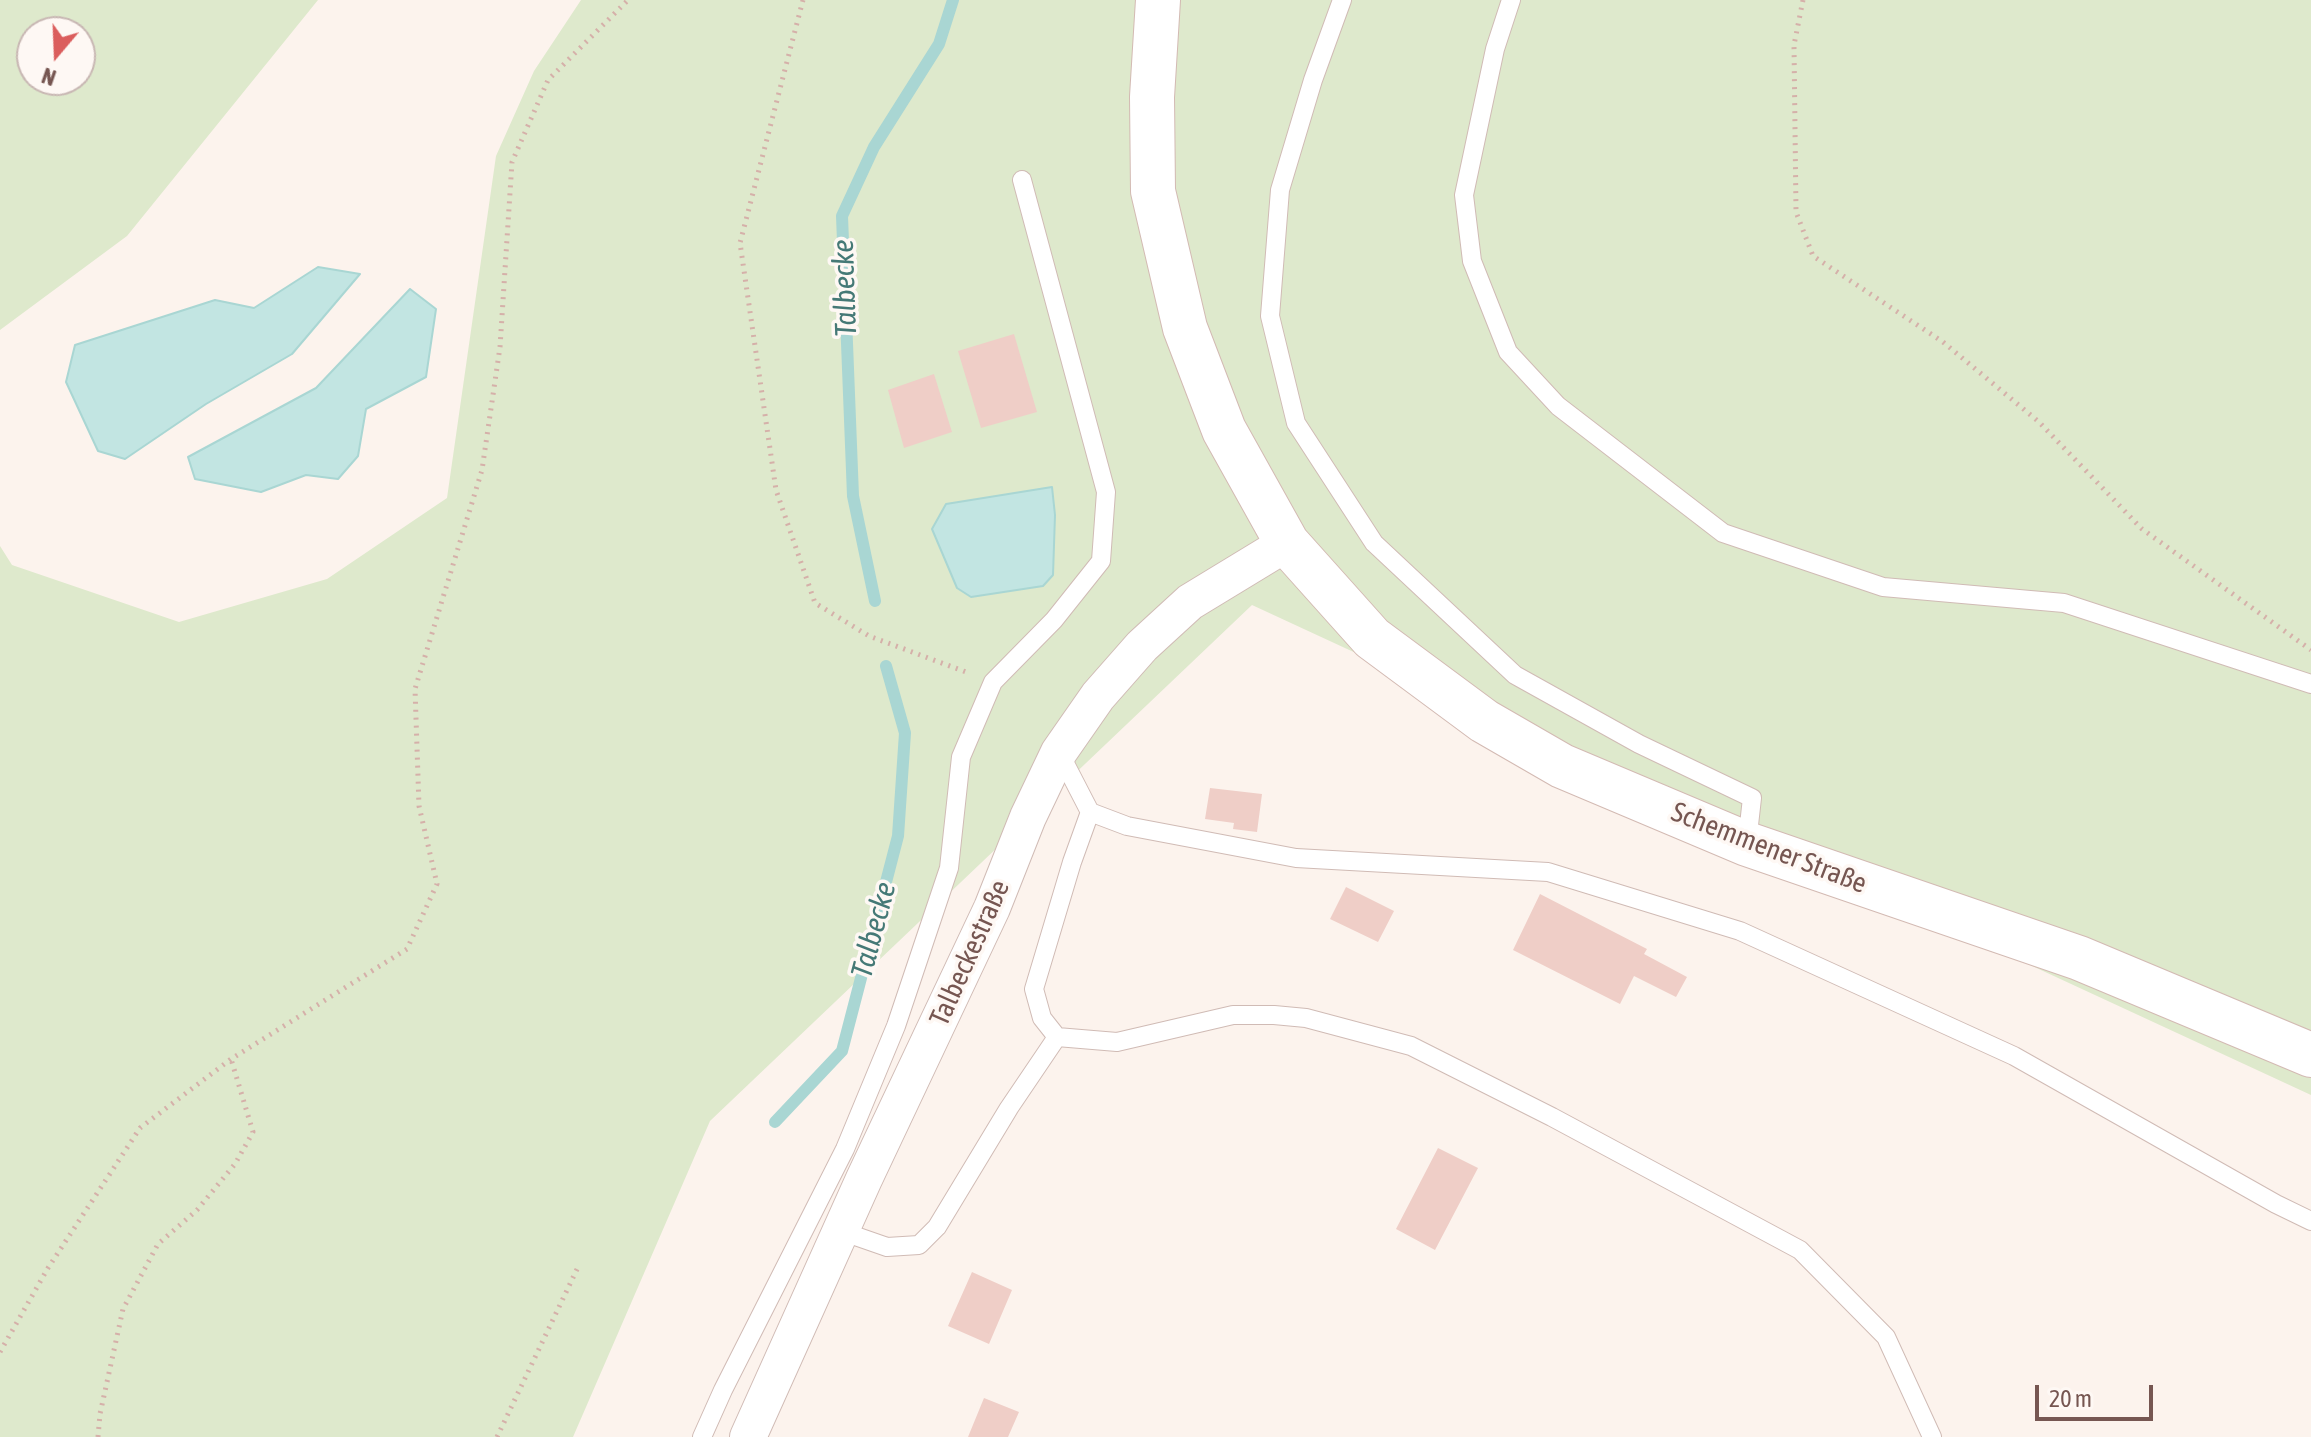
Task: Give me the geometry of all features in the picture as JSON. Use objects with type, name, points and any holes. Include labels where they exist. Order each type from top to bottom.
[{"type":"main road","name":"Schemmener Straße","points":[[1158,0],[1152,97],[1153,191],[1185,328],[1224,430],[1287,543],[1372,638],[1484,721],[1562,766],[1747,844],[2079,958],[2311,1055]]},
{"type":"street","name":"Talbeckestraße","points":[[748,1437],[992,908],[1028,817],[1059,752],[1098,696],[1142,646],[1190,602],[1287,543]]},
{"type":"lane","points":[[1342,0],[1313,80],[1280,190],[1270,316],[1296,423],[1374,543],[1515,675],[1639,744],[1752,798],[1747,844]]},
{"type":"lane","points":[[1511,0],[1495,49],[1464,195],[1472,261],[1508,352],[1558,406],[1723,533],[1883,587],[2064,603],[2311,684]]},
{"type":"lane","points":[[702,1437],[845,1149],[896,1026],[949,868],[961,757],[993,682],[1054,620],[1101,561],[1106,492],[1022,180]]},
{"type":"lane","points":[[1059,752],[1090,812],[1127,826],[1296,858],[1548,872],[1740,931],[2014,1056],[2311,1221]]},
{"type":"lane","points":[[1090,812],[1034,989],[1042,1018],[1057,1037],[1117,1042],[1233,1015],[1274,1015],[1306,1018],[1411,1046],[1552,1117],[1800,1250],[1886,1337],[1932,1437]]},
{"type":"lane","points":[[841,1231],[887,1247],[919,1245],[937,1227],[1009,1108],[1057,1037]]},
{"type":"path","points":[[0,1352],[48,1268],[140,1128],[231,1059],[407,949],[437,884],[419,806],[415,689],[482,470],[500,347],[512,162],[548,80],[628,0]]},
{"type":"path","points":[[803,0],[740,243],[776,490],[815,603],[869,636],[993,682]]},
{"type":"path","points":[[1803,0],[1794,45],[1796,212],[1813,256],[1943,342],[2039,422],[2142,529],[2311,650]]},
{"type":"path","points":[[98,1437],[100,1414],[123,1309],[158,1244],[197,1210],[235,1164],[253,1132],[231,1059]]},
{"type":"path","points":[[497,1437],[579,1265]]},
{"type":"green space","points":[[0,0],[318,0],[127,236],[0,330]]},
{"type":"green space","points":[[581,0],[2311,0],[2311,1095],[1252,605],[710,1121],[573,1437],[0,1437],[0,546],[12,565],[179,622],[327,579],[447,498],[496,156],[534,71]]},
{"type":"water","points":[[318,267],[360,274],[292,354],[206,404],[125,459],[98,451],[66,382],[75,345],[215,300],[254,308]]},
{"type":"water","points":[[410,289],[436,309],[426,377],[366,409],[358,456],[338,479],[306,475],[261,492],[195,479],[188,457],[316,388]]},
{"type":"water","points":[[1052,487],[1055,515],[1053,575],[1043,586],[971,597],[957,588],[932,529],[946,504]]},
{"type":"building","points":[[1014,334],[1037,412],[981,428],[958,351]]},
{"type":"building","points":[[934,374],[952,432],[904,448],[888,390]]},
{"type":"building","points":[[1210,788],[1262,794],[1257,832],[1233,829],[1234,823],[1205,819]]},
{"type":"building","points":[[1346,887],[1394,911],[1378,942],[1330,919]]},
{"type":"building","points":[[1540,894],[1647,949],[1644,954],[1687,977],[1676,997],[1634,976],[1620,1004],[1513,950]]},
{"type":"building","points":[[1438,1148],[1478,1168],[1435,1250],[1396,1229]]},
{"type":"building","points":[[972,1272],[1012,1290],[989,1344],[948,1326]]},
{"type":"building","points":[[984,1398],[1019,1412],[1008,1437],[968,1437]]},
{"type":"waterway","name":"Talbecke","points":[[875,601],[853,496],[842,216],[874,147],[939,44],[953,0]]},
{"type":"waterway","name":"Talbecke","points":[[775,1122],[842,1051],[898,836],[905,733],[886,666]]}]
